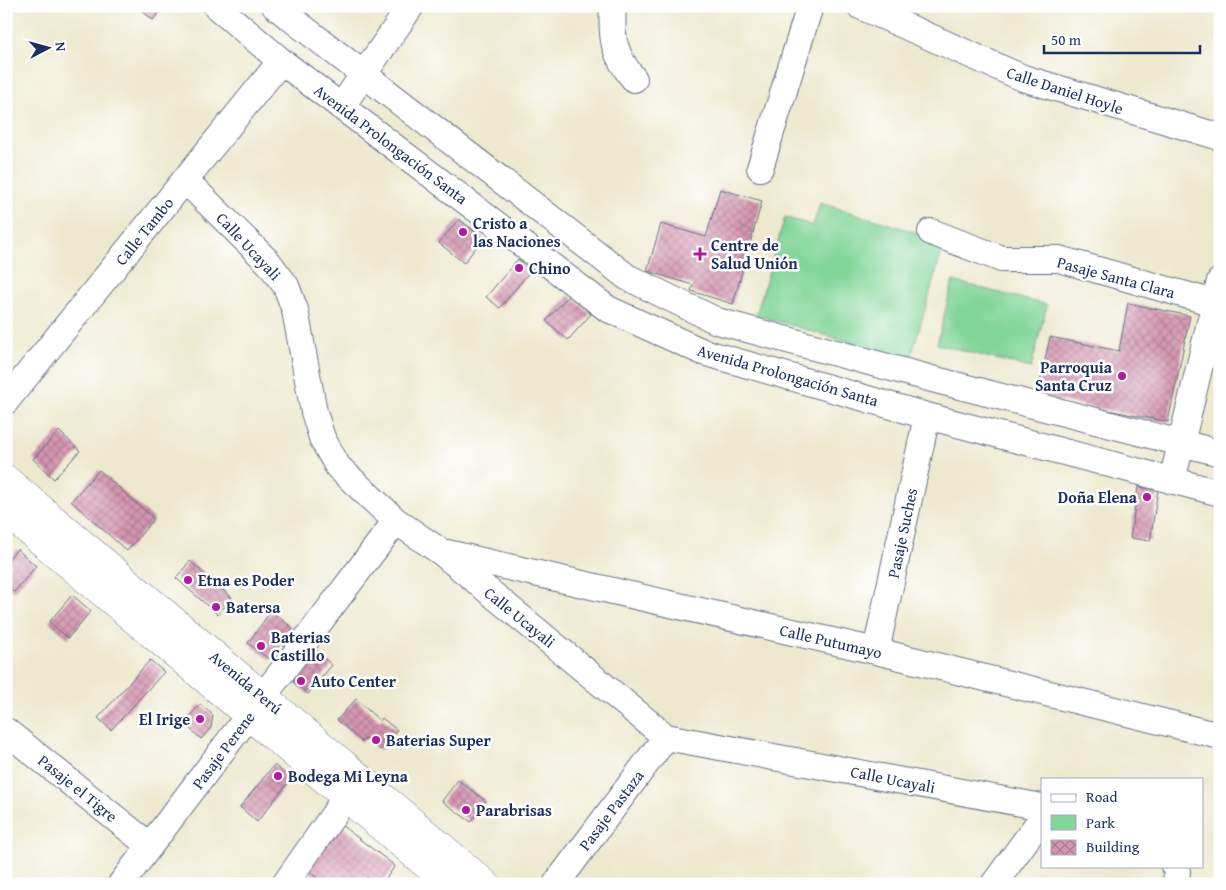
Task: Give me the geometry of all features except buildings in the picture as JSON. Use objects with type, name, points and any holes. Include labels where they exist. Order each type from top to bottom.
[{"type":"main road","name":"Avenida Perú","points":[[6,479],[256,706],[346,797],[449,884]]},
{"type":"main road","name":"Avenida Perú","points":[[6,512],[486,884]]},
{"type":"street","name":"Avenida Prolongación Santa","points":[[216,6],[281,61],[608,309],[703,352],[927,416],[1220,493]]},
{"type":"street","name":"Avenida Prolongación Santa","points":[[274,6],[627,277],[717,321],[1220,453]]},
{"type":"street","points":[[341,106],[411,6]]},
{"type":"street","points":[[613,6],[612,31],[621,64],[634,79]]},
{"type":"street","points":[[760,168],[810,6]]},
{"type":"street","name":"Calle Daniel Hoyle","points":[[860,6],[1023,78],[1220,137]]},
{"type":"street","name":"Calle Tambo","points":[[6,401],[281,61]]},
{"type":"street","name":"Calle Ucayali","points":[[185,180],[269,264],[286,286],[295,310],[314,412],[322,438],[338,467],[396,521],[441,552],[666,737],[1041,807]]},
{"type":"street","name":"Pasaje Santa Clara","points":[[932,232],[1002,259],[1059,259],[1217,292]]},
{"type":"street","points":[[608,309],[627,277]]},
{"type":"street","points":[[1172,481],[1217,292]]},
{"type":"street","name":"Pasaje Suches","points":[[876,651],[927,416]]},
{"type":"street","name":"Pasaje Perene","points":[[121,884],[396,521]]},
{"type":"street","name":"Calle Putumayo","points":[[441,552],[876,651],[1220,736]]},
{"type":"street","name":"Pasaje el Tigre","points":[[6,731],[150,846]]},
{"type":"street","name":"Pasaje Pastaza","points":[[556,884],[666,737]]},
{"type":"street","points":[[285,884],[346,797]]},
{"type":"street","points":[[994,884],[1041,819]]},
{"type":"green space","points":[[820,203],[945,241],[910,360],[756,315],[785,217],[813,226]]},
{"type":"green space","points":[[953,281],[1047,305],[1031,368],[937,344]]},
{"type":"place","name":"Cristo a las Naciones","points":[[463,232]]},
{"type":"place","name":"Centre de Salud Unión","points":[[700,254]]},
{"type":"place","name":"Chino","points":[[519,268]]},
{"type":"place","name":"Parroquia Santa Cruz","points":[[1122,376]]},
{"type":"place","name":"Doña Elena","points":[[1147,497]]},
{"type":"place","name":"Etna es Poder","points":[[188,580]]},
{"type":"place","name":"Batersa","points":[[216,607]]},
{"type":"place","name":"Baterias Castillo","points":[[261,646]]},
{"type":"place","name":"Auto Center","points":[[301,681]]},
{"type":"place","name":"El Irige","points":[[200,719]]},
{"type":"place","name":"Baterias Super","points":[[376,740]]},
{"type":"place","name":"Bodega Mi Leyna","points":[[278,776]]},
{"type":"place","name":"Parabrisas","points":[[466,810]]}]
